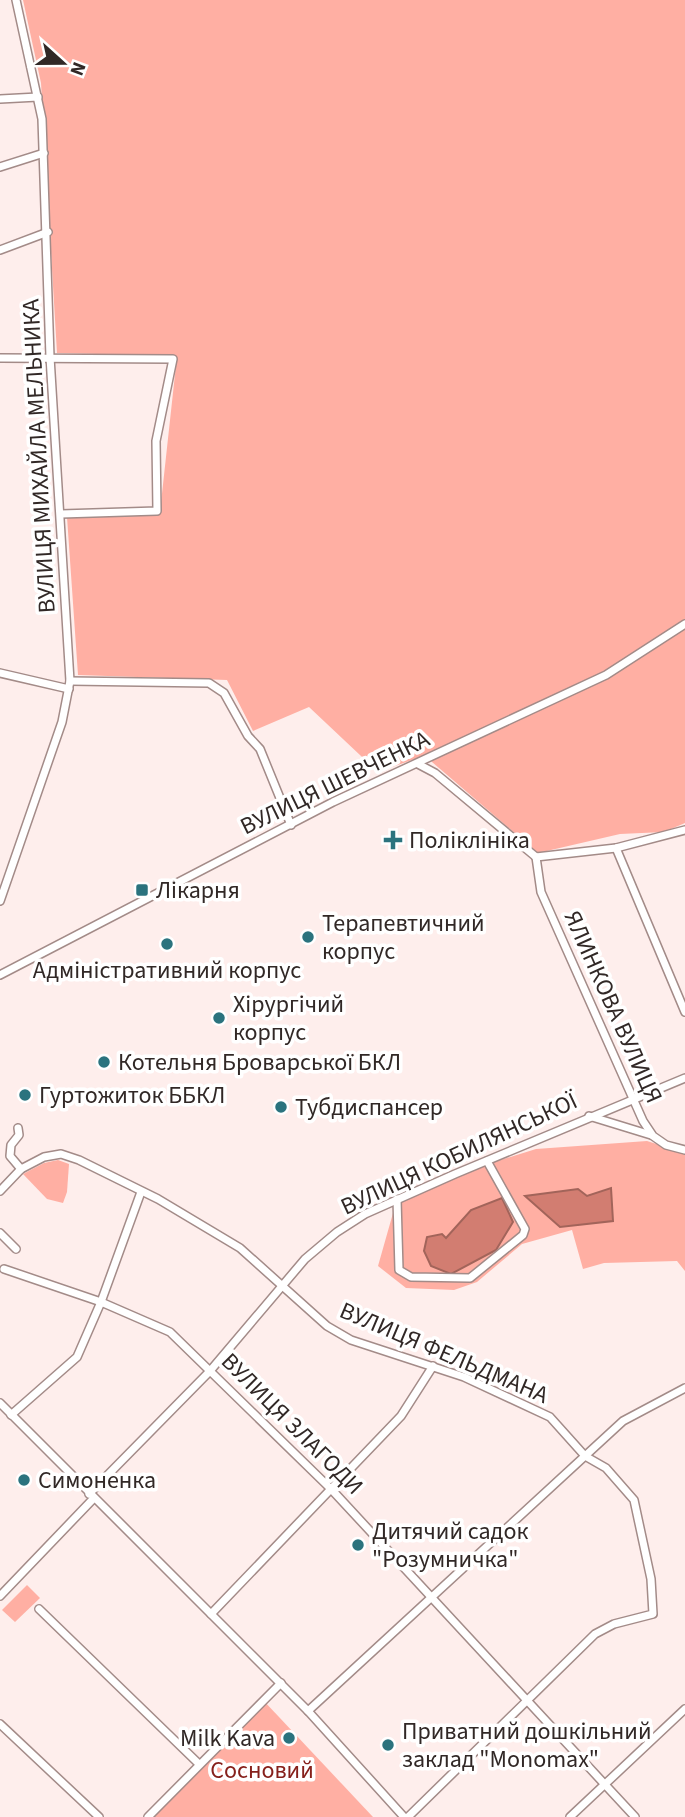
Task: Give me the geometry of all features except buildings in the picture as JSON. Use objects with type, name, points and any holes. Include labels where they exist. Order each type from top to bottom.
[{"type":"street","name":"ВУЛИЦЯ МИХАЙЛА МЕЛЬНИКА","points":[[0,901],[62,722],[69,685],[50,357],[44,153],[38,97],[16,0]]},
{"type":"street","points":[[0,99],[38,97]]},
{"type":"street","points":[[0,167],[44,153]]},
{"type":"street","points":[[0,250],[48,232]]},
{"type":"street","points":[[0,358],[173,359],[156,441],[157,511],[61,514]]},
{"type":"street","name":"ВУЛИЦЯ ШЕВЧЕНКА","points":[[0,975],[354,791],[420,763],[606,675],[685,624]]},
{"type":"street","points":[[0,673],[69,685],[209,683],[224,693],[248,736],[260,749],[291,825]]},
{"type":"street","points":[[420,763],[536,857],[617,848],[685,829]]},
{"type":"street","points":[[617,848],[685,1012]]},
{"type":"street","name":"ЯЛИНКОВА ВУЛИЦЯ","points":[[536,857],[541,892],[631,1098],[653,1136],[666,1145],[685,1150]]},
{"type":"street","name":"ВУЛИЦЯ КОБИЛЯНСЬКОЇ","points":[[0,1596],[210,1371],[305,1259],[337,1232],[365,1214],[397,1199],[631,1098],[685,1078]]},
{"type":"street","points":[[589,1116],[653,1136]]},
{"type":"street","points":[[10,1156],[11,1145],[19,1135],[18,1128]]},
{"type":"street","points":[[0,1153],[10,1156],[21,1169]]},
{"type":"street","name":"ВУЛИЦЯ ФЕЛЬДМАНА","points":[[0,1191],[21,1169],[44,1157],[61,1154],[141,1192],[240,1248],[327,1326],[351,1340],[433,1366],[550,1417],[585,1456],[606,1468],[634,1500],[651,1579],[653,1614],[614,1624],[595,1634],[529,1701]]},
{"type":"street","points":[[397,1199],[399,1270],[411,1277],[470,1278],[523,1235],[525,1229],[487,1161]]},
{"type":"street","points":[[11,1415],[77,1357],[101,1302],[141,1192]]},
{"type":"street","points":[[0,1233],[16,1249]]},
{"type":"street","name":"ВУЛИЦЯ ЗЛАГОДИ","points":[[4,1269],[101,1302],[170,1332],[332,1490],[635,1817]]},
{"type":"street","points":[[211,1614],[401,1416],[433,1366]]},
{"type":"street","points":[[308,1711],[623,1422],[685,1388]]},
{"type":"street","points":[[0,1404],[281,1683],[406,1817],[529,1701]]},
{"type":"street","points":[[39,1609],[199,1765]]},
{"type":"street","points":[[148,1817],[281,1683]]},
{"type":"street","points":[[570,1817],[685,1709]]},
{"type":"street","points":[[0,1724],[99,1817]]},
{"type":"green space","points":[[23,0],[685,0],[685,823],[664,832],[620,834],[538,853],[432,762],[429,754],[378,772],[309,707],[253,731],[227,680],[78,675],[67,517],[160,512],[177,356],[57,353],[41,83]]},
{"type":"green space","points":[[647,1141],[685,1153],[685,1271],[677,1261],[604,1263],[583,1269],[572,1230],[522,1244],[477,1282],[454,1290],[406,1288],[378,1266],[397,1199],[455,1174],[536,1149]],"holes":[[[610,1188],[613,1221],[560,1227],[587,1196]]]},
{"type":"green space","points":[[58,1160],[69,1164],[67,1192],[63,1203],[47,1199],[23,1174],[44,1163]]},
{"type":"green space","points":[[27,1585],[40,1598],[15,1622],[2,1610]]},
{"type":"green space","name":"Сосновий","points":[[263,1700],[373,1817],[149,1817]]},
{"type":"shaded area","points":[[611,1188],[613,1221],[560,1227],[525,1196],[578,1189],[587,1196]]},
{"type":"shaded area","points":[[502,1198],[513,1222],[496,1250],[451,1274],[431,1266],[424,1251],[427,1237],[442,1234],[446,1238],[471,1210]]},
{"type":"place","name":"Поліклініка","points":[[393,840]]},
{"type":"place","name":"Лікарня","points":[[142,890]]},
{"type":"place","name":"Терапевтичний корпус","points":[[308,937]]},
{"type":"place","name":"Адміністративний корпус","points":[[167,944]]},
{"type":"place","name":"Хірургічий корпус","points":[[219,1018]]},
{"type":"place","name":"Котельня Броварської БКЛ","points":[[104,1062]]},
{"type":"place","name":"Гуртожиток ББКЛ","points":[[25,1095]]},
{"type":"place","name":"Тубдиспансер","points":[[281,1107]]},
{"type":"place","name":"Симоненка","points":[[24,1480]]},
{"type":"place","name":"Дитячий садок \"Розумничка\"","points":[[358,1545]]},
{"type":"place","name":"Milk Kava","points":[[289,1738]]},
{"type":"place","name":"Приватний дошкільний заклад \"Monomax\"","points":[[388,1745]]}]
